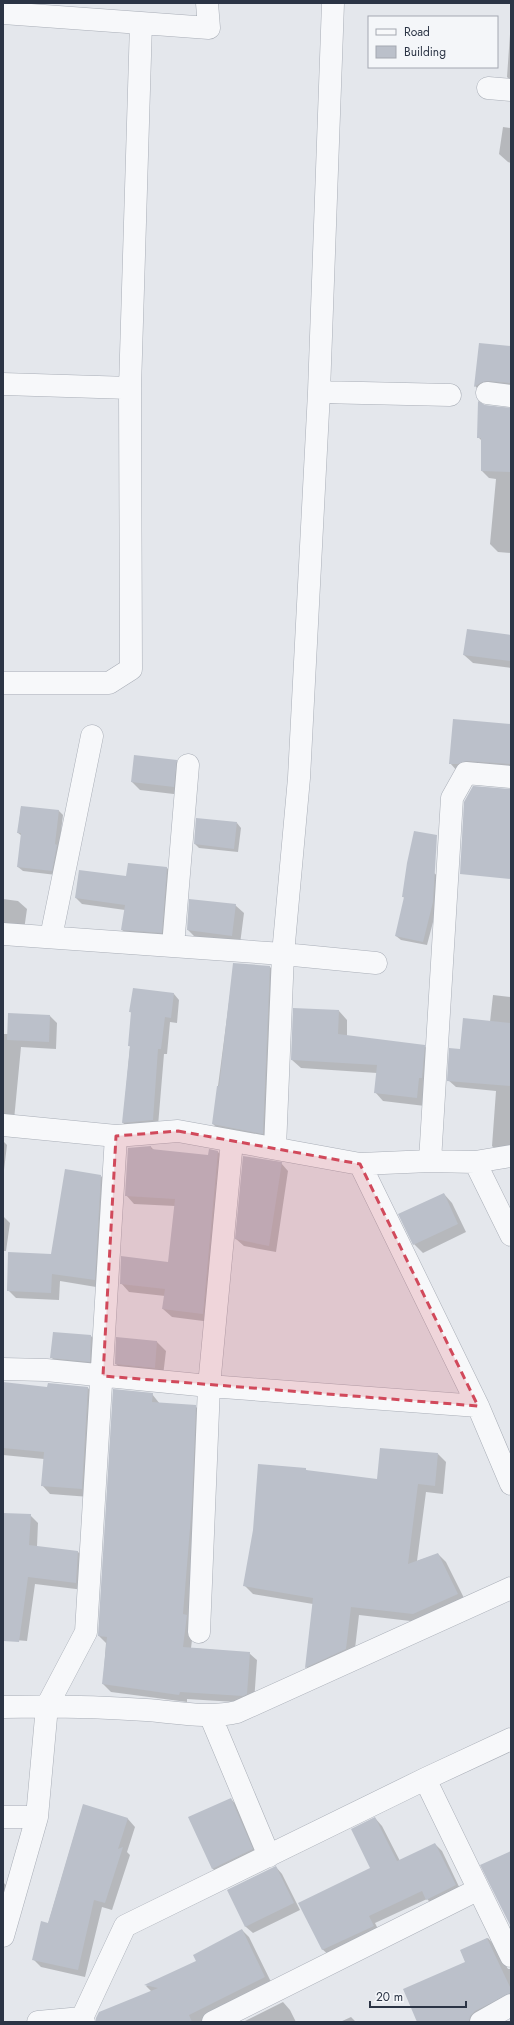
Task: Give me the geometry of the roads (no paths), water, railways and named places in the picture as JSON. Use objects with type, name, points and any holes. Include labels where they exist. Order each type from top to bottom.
[{"type":"street","points":[[3,13],[209,28],[207,3]]},
{"type":"street","points":[[276,1148],[283,954],[299,778],[319,392],[333,3]]},
{"type":"street","points":[[3,683],[109,683],[131,669],[130,388],[141,23]]},
{"type":"street","points":[[488,88],[511,90]]},
{"type":"street","points":[[3,384],[130,388]]},
{"type":"street","points":[[319,392],[450,395]]},
{"type":"street","points":[[487,393],[511,396]]},
{"type":"street","points":[[51,937],[92,736]]},
{"type":"street","points":[[173,946],[188,765]]},
{"type":"street","points":[[430,1161],[452,798],[466,773],[511,777]]},
{"type":"street","points":[[3,934],[283,954],[376,963]]},
{"type":"street","points":[[3,1125],[116,1136],[178,1131],[360,1164],[430,1161],[475,1162],[511,1156]]},
{"type":"street","points":[[3,1935],[37,1817],[47,1706],[86,1632],[103,1376],[116,1136]]},
{"type":"street","points":[[199,1632],[209,1386],[232,1141]]},
{"type":"street","points":[[475,1162],[511,1235]]},
{"type":"street","points":[[360,1164],[478,1406],[511,1484]]},
{"type":"street","points":[[3,1369],[46,1370],[209,1386],[478,1406]]},
{"type":"street","points":[[3,1707],[47,1706],[145,1710],[210,1715],[223,1715],[237,1712],[511,1588]]},
{"type":"street","points":[[210,1715],[269,1856]]},
{"type":"street","points":[[38,2022],[83,2020],[125,1926],[425,1779],[511,1739]]},
{"type":"street","points":[[425,1779],[477,1890],[511,1956]]},
{"type":"street","points":[[3,1817],[37,1817]]},
{"type":"street","points":[[213,2022],[477,1890]]},
{"type":"street","points":[[481,2022],[511,2006]]}]
